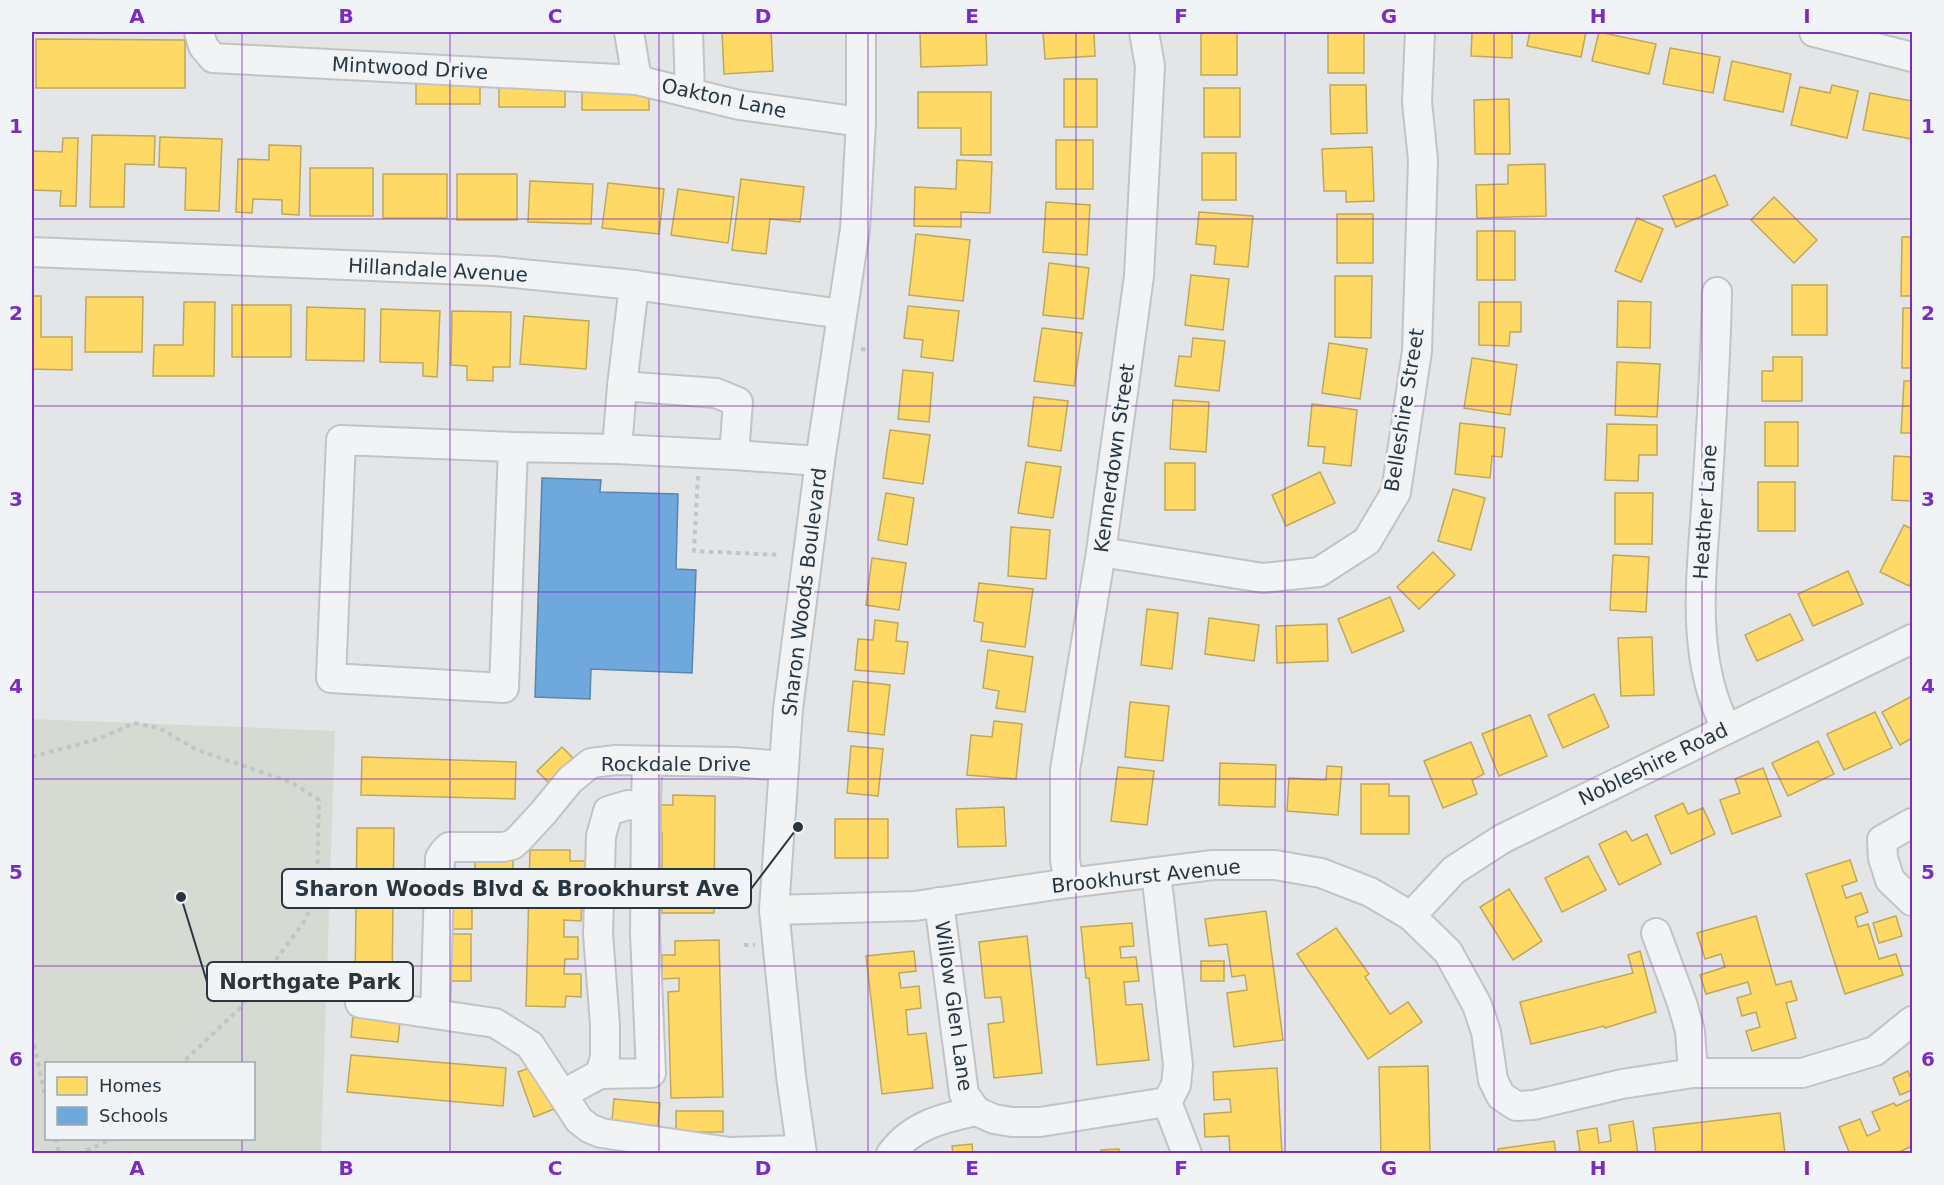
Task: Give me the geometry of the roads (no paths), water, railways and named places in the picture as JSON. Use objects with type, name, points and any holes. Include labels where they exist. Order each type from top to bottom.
[{"type":"street","name":"Mintwood Drive","points":[[198,32],[203,46],[213,58],[637,80]]},
{"type":"street","name":"Oakton Lane","points":[[629,32],[637,80],[739,105],[861,122]]},
{"type":"street","points":[[688,32],[690,93]]},
{"type":"street","name":"Sharon Woods Boulevard","points":[[801,1152],[774,910],[788,709],[820,461],[855,229],[861,122],[861,32]]},
{"type":"street","name":"Kennerdown Street","points":[[1069,883],[1065,860],[1065,770],[1101,552],[1139,276],[1150,66],[1144,32]]},
{"type":"street","name":"Belleshire Street","points":[[1101,552],[1263,578],[1319,572],[1367,541],[1396,492],[1417,351],[1423,160],[1417,102],[1420,32]]},
{"type":"street","points":[[1814,32],[1912,57]]},
{"type":"street","name":"Hillandale Avenue","points":[[32,252],[493,271],[634,285],[842,314]]},
{"type":"street","points":[[617,449],[634,285]]},
{"type":"street","name":"Heather Lane","points":[[1717,292],[1699,612],[1704,662],[1716,708],[1726,728]]},
{"type":"street","points":[[622,386],[716,393],[738,402],[734,455]]},
{"type":"street","points":[[513,447],[504,688],[331,678],[340,440],[617,449],[820,461]]},
{"type":"street","name":"Nobleshire Road","points":[[1411,916],[1454,870],[1502,838],[1912,639]]},
{"type":"street","points":[[563,1094],[600,1074],[651,1073],[645,933],[647,760]]},
{"type":"street","name":"Rockdale Drive","points":[[435,1013],[440,858],[449,847],[512,845],[543,813],[570,780],[591,763],[647,760],[734,762],[784,766]]},
{"type":"street","points":[[600,1074],[605,1058],[605,1025],[598,934],[601,836],[608,811],[628,806],[646,806]]},
{"type":"street","points":[[1912,823],[1882,840],[1883,858],[1890,880],[1912,901]]},
{"type":"street","name":"Brookhurst Avenue","points":[[774,910],[915,906],[1213,865],[1275,865],[1321,873],[1370,891],[1411,916],[1448,952],[1478,1005],[1486,1032],[1493,1080],[1501,1096],[1516,1106],[1534,1105],[1622,1084],[1693,1073],[1802,1073],[1875,1051],[1912,1022]]},
{"type":"street","points":[[1156,872],[1178,1065],[1176,1085],[1167,1102],[1186,1154]]},
{"type":"street","name":"Willow Glen Lane","points":[[939,902],[964,1094],[976,1111],[994,1119],[1012,1122],[1040,1122],[1167,1102]]},
{"type":"street","points":[[1656,933],[1690,1030],[1693,1073]]},
{"type":"street","points":[[360,1003],[495,1023],[530,1045],[579,1120],[589,1128],[601,1133],[730,1152],[801,1152]]},
{"type":"street","points":[[891,1154],[900,1141],[934,1121],[976,1111]]},
{"type":"place","name":"Sharon Woods Blvd & Brookhurst Ave","points":[[798,827]]},
{"type":"place","name":"Northgate Park","points":[[181,897]]}]
